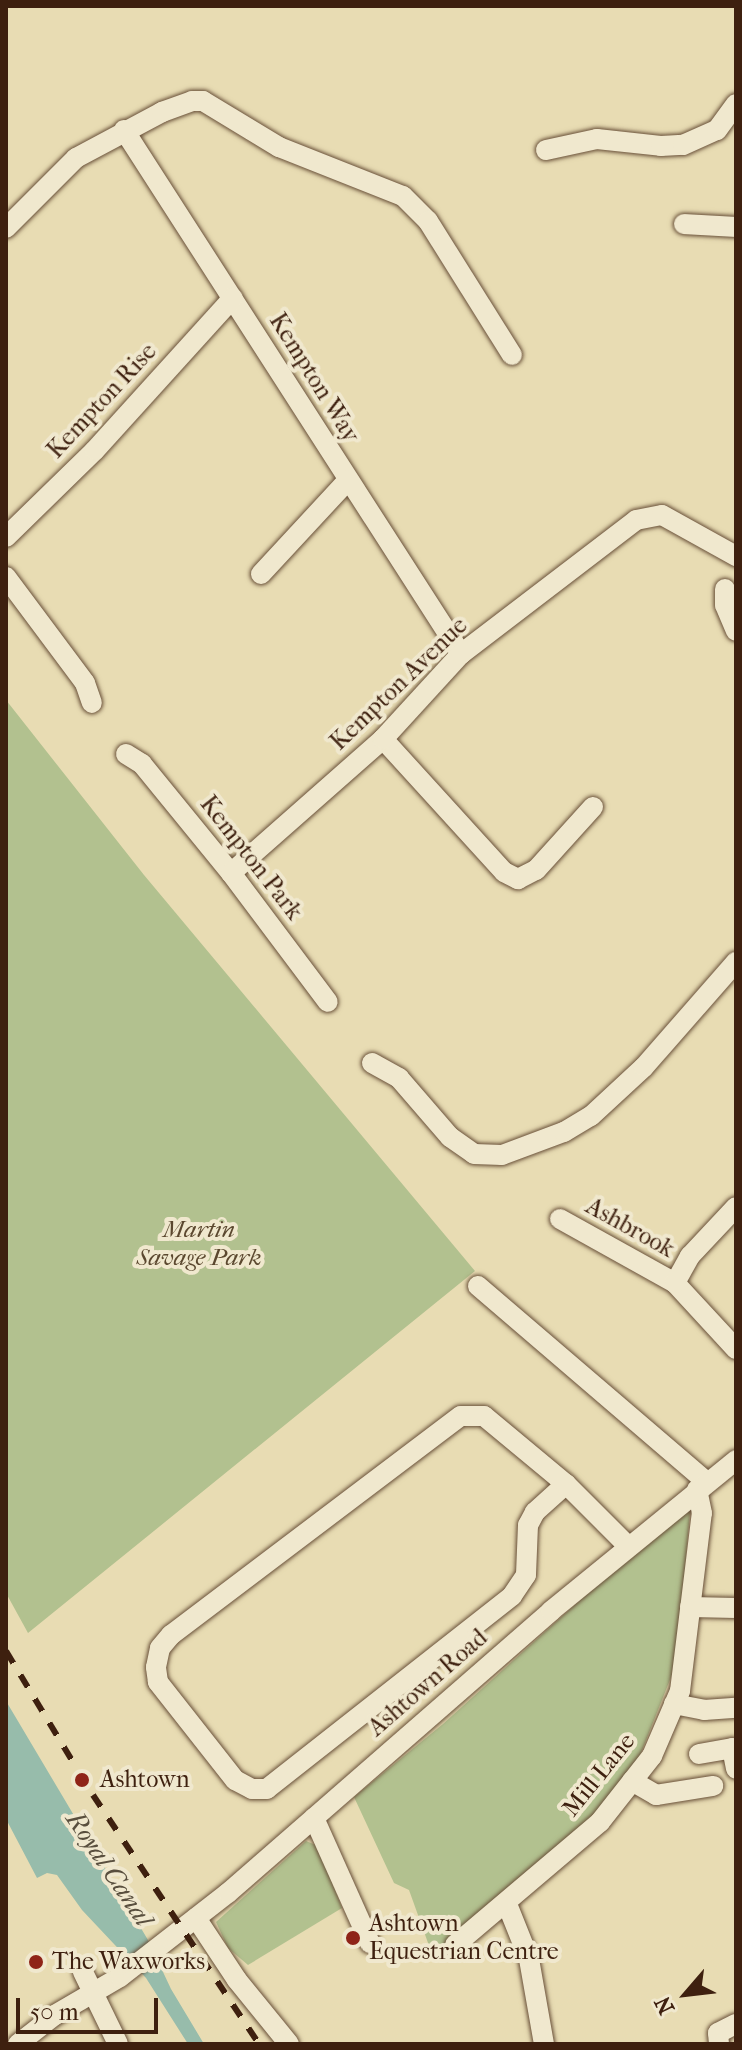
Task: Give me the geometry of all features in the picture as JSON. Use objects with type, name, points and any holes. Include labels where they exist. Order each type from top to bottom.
[{"type":"street","points":[[6,228],[76,158],[124,130],[182,104],[203,101],[279,147],[403,196],[428,221],[512,355]]},
{"type":"street","points":[[546,150],[597,139],[661,146],[683,145],[717,130],[736,104]]},
{"type":"street","name":"Kempton Way","points":[[124,130],[461,654]]},
{"type":"street","points":[[684,224],[736,227]]},
{"type":"street","name":"Kempton Rise","points":[[6,537],[95,450],[233,298]]},
{"type":"street","points":[[261,574],[348,480]]},
{"type":"street","name":"Kempton Avenue","points":[[231,873],[383,739],[461,654],[636,520],[648,515],[662,515],[736,556]]},
{"type":"street","points":[[6,577],[85,683],[92,703]]},
{"type":"street","points":[[725,589],[725,605],[736,631]]},
{"type":"street","points":[[383,739],[504,872],[518,879],[536,870],[593,807]]},
{"type":"street","name":"Kempton Park","points":[[126,754],[142,764],[231,873],[328,1002]]},
{"type":"street","points":[[372,1063],[399,1078],[450,1137],[474,1154],[502,1155],[564,1132],[591,1116],[644,1067],[736,962]]},
{"type":"street","name":"Ashbrook","points":[[675,1283],[690,1256],[736,1207]]},
{"type":"street","name":"Ashbrook","points":[[560,1219],[675,1283],[736,1349]]},
{"type":"street","points":[[478,1286],[702,1486]]},
{"type":"street","points":[[566,1484],[535,1512],[528,1525],[526,1575],[512,1596],[267,1789],[252,1789],[235,1780],[158,1682],[156,1667],[160,1648],[171,1635],[461,1416],[484,1416],[566,1484],[628,1546]]},
{"type":"street","name":"Ashtown Road","points":[[92,1992],[131,1968],[196,1918],[628,1546],[736,1460]]},
{"type":"street","name":"Mill Lane","points":[[455,1945],[600,1822],[652,1756],[680,1691],[702,1513],[702,1486]]},
{"type":"street","points":[[690,1607],[736,1608]]},
{"type":"street","points":[[674,1704],[704,1710],[736,1708]]},
{"type":"street","points":[[699,1754],[732,1748],[736,1769]]},
{"type":"street","points":[[632,1781],[656,1795],[713,1786]]},
{"type":"street","points":[[314,1818],[370,1943]]},
{"type":"street","points":[[507,1904],[529,1959],[544,2044]]},
{"type":"street","points":[[196,1918],[237,1980],[289,2044]]},
{"type":"street","points":[[83,1972],[118,2044]]},
{"type":"street","points":[[18,2044],[92,1992]]},
{"type":"street","points":[[719,2044],[718,2033],[736,2024]]},
{"type":"green space","name":"Martin Savage Park","points":[[6,700],[144,875],[475,1271],[28,1633],[6,1593]]},
{"type":"green space","points":[[691,1500],[677,1662],[637,1763],[586,1827],[432,1954],[409,1890],[394,1883],[354,1797],[443,1724]]},
{"type":"green space","points":[[306,1841],[318,1846],[342,1908],[248,1965],[228,1948],[216,1922]]},
{"type":"shaded area","name":"Royal Canal","points":[[6,1701],[148,1940],[171,1989],[204,2044],[188,2044],[146,1978],[82,1910],[57,1875],[47,1873],[37,1878],[6,1819]]},
{"type":"railway","points":[[6,1651],[93,1795],[259,2044]]},
{"type":"place","name":"Ashtown","points":[[82,1780]]},
{"type":"place","name":"Ashtown Equestrian Centre","points":[[353,1938]]},
{"type":"place","name":"The Waxworks","points":[[36,1962]]}]
